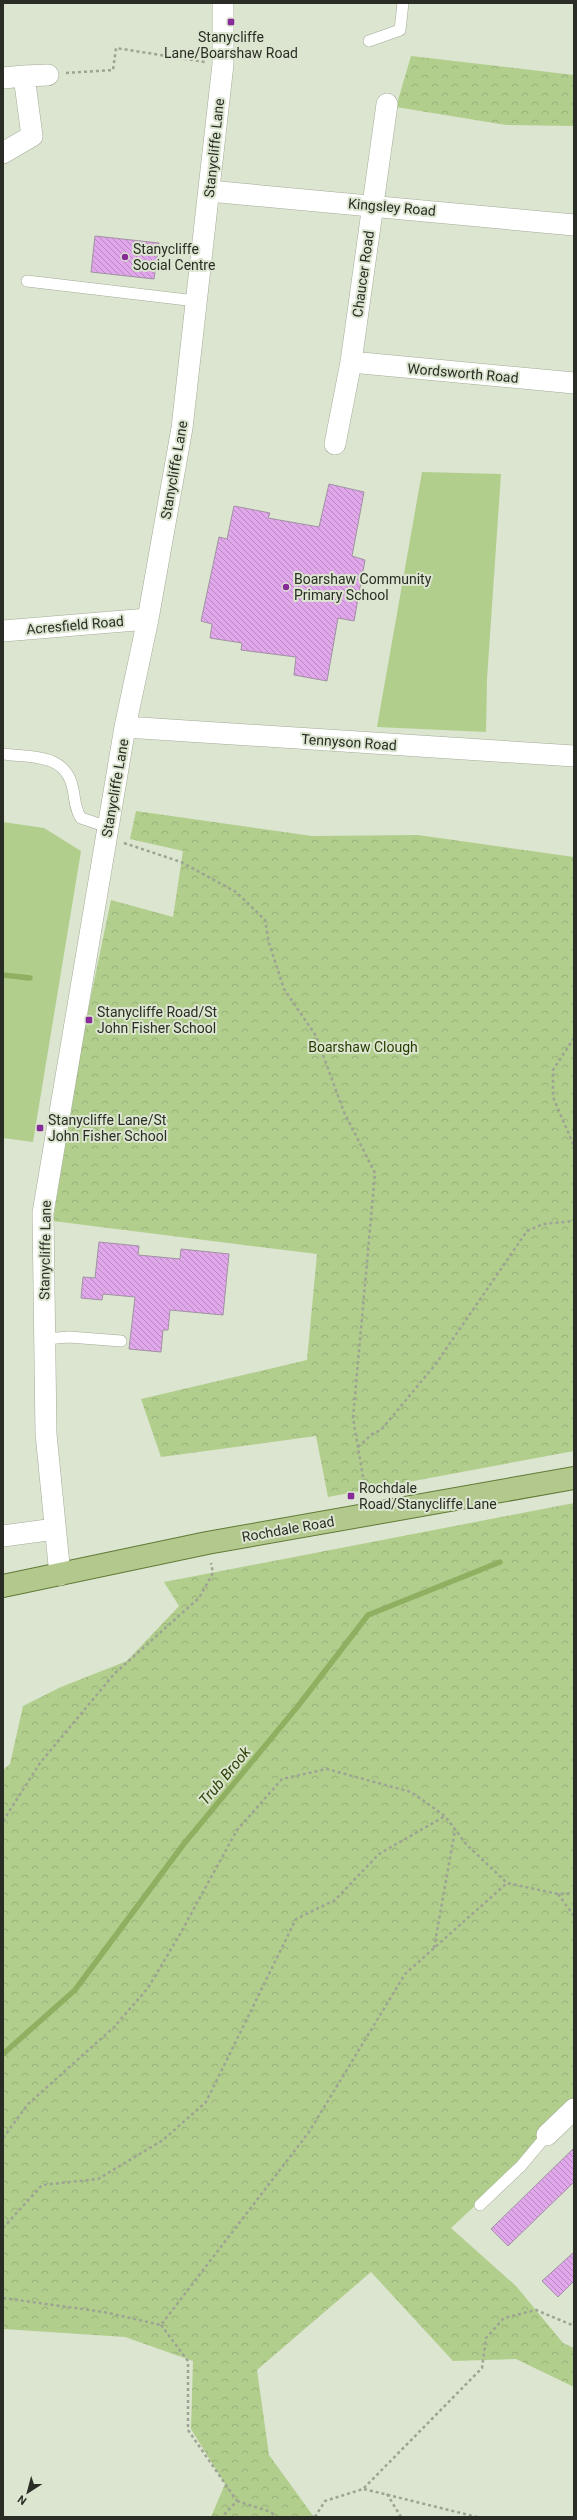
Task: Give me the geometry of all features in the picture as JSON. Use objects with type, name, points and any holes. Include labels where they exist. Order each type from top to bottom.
[{"type":"main road","name":"Rochdale Road","points":[[3,1586],[207,1543],[574,1478]]},
{"type":"street","name":"Stanycliffe Lane","points":[[60,1575],[46,1434],[43,1213],[125,727],[148,619],[182,428],[223,64],[223,3]]},
{"type":"street","points":[[3,78],[48,75]]},
{"type":"street","points":[[3,153],[32,136],[24,76]]},
{"type":"street","name":"Chaucer Road","points":[[335,444],[352,362],[372,205],[387,104]]},
{"type":"street","name":"Kingsley Road","points":[[209,192],[372,205],[574,225]]},
{"type":"street","name":"Wordsworth Road","points":[[352,362],[574,383]]},
{"type":"street","name":"Acresfield Road","points":[[3,631],[148,619]]},
{"type":"street","name":"Tennyson Road","points":[[125,727],[574,752]]},
{"type":"street","points":[[3,1536],[55,1529]]},
{"type":"street","points":[[547,2135],[574,2109]]},
{"type":"lane","points":[[369,41],[400,30],[404,3]]},
{"type":"lane","points":[[27,281],[196,301]]},
{"type":"lane","points":[[3,754],[52,761],[62,765],[71,780],[81,818],[107,832]]},
{"type":"lane","points":[[45,1339],[69,1337],[121,1341]]},
{"type":"lane","points":[[480,2205],[521,2166],[547,2135]]},
{"type":"path","points":[[48,75],[113,70],[116,48],[223,64]]},
{"type":"path","points":[[107,832],[181,862],[236,892],[265,920],[269,943],[284,989],[316,1036],[344,1112],[375,1173],[353,1418],[369,1514]]},
{"type":"path","points":[[574,1038],[553,1070],[553,1097],[574,1146]]},
{"type":"path","points":[[358,1447],[372,1434],[381,1430],[435,1365],[526,1231],[543,1224],[574,1221]]},
{"type":"path","points":[[3,1821],[40,1763],[115,1673],[199,1598],[213,1573]]},
{"type":"path","points":[[3,2138],[28,2104],[114,2027],[148,1988],[180,1934],[237,1830],[282,1779],[327,1769],[411,1792],[445,1816],[466,1844],[507,1883],[558,1894],[574,1893]]},
{"type":"path","points":[[3,2228],[42,2185],[98,2179],[164,2140],[206,2102],[296,1919],[335,1900],[379,1854],[445,1816]]},
{"type":"path","points":[[434,1948],[455,1830]]},
{"type":"path","points":[[161,2325],[309,2132],[405,1974],[507,1883]]},
{"type":"path","points":[[558,1894],[574,1916]]},
{"type":"path","points":[[3,2298],[104,2312],[161,2325],[188,2362],[188,2430],[237,2501],[271,2512],[276,2517]]},
{"type":"path","points":[[315,2517],[325,2501],[363,2489],[482,2368],[486,2338],[504,2318],[536,2310],[572,2325],[574,2322]]},
{"type":"path","points":[[363,2489],[477,2517]]},
{"type":"path","points":[[387,2494],[401,2517]]},
{"type":"path","points":[[222,2517],[237,2501]]},
{"type":"green space","points":[[411,56],[574,75],[574,126],[506,125],[396,107]]},
{"type":"green space","points":[[422,472],[501,474],[487,679],[486,732],[377,727]]},
{"type":"green space","name":"Boarshaw Clough","points":[[136,811],[312,836],[418,835],[574,857],[574,1451],[328,1497],[316,1436],[161,1457],[141,1399],[307,1360],[317,1254],[53,1221],[81,1044],[111,900],[173,917],[183,851],[130,839]]},
{"type":"green space","points":[[3,822],[44,828],[81,851],[33,1142],[3,1138]]},
{"type":"green space","points":[[574,1503],[574,2114],[451,2228],[516,2286],[563,2343],[574,2348],[574,2387],[516,2359],[453,2361],[371,2272],[257,2370],[269,2455],[314,2517],[211,2517],[225,2484],[191,2429],[193,2361],[125,2337],[3,2329],[3,1770],[10,1764],[23,1706],[61,1687],[127,1661],[179,1606],[164,1582]]},
{"type":"building","name":"Stanycliffe Social Centre","points":[[95,236],[159,243],[154,279],[91,272]]},
{"type":"building","points":[[329,484],[364,492],[352,556],[365,560],[354,621],[338,618],[327,681],[294,675],[296,657],[241,650],[242,643],[210,638],[212,624],[201,621],[219,537],[227,539],[234,506],[270,513],[268,518],[319,527]]},
{"type":"building","points":[[99,1242],[139,1246],[138,1255],[180,1259],[181,1249],[229,1254],[223,1315],[170,1310],[168,1330],[163,1330],[161,1352],[129,1349],[135,1297],[103,1294],[102,1300],[81,1298],[83,1277],[95,1278]]},
{"type":"building","points":[[574,2148],[574,2182],[508,2246],[491,2229]]},
{"type":"building","points":[[574,2252],[574,2281],[558,2297],[542,2281]]},
{"type":"waterway","points":[[3,975],[30,978]]},
{"type":"waterway","name":"Trub Brook","points":[[3,2054],[75,1990],[183,1845],[298,1706],[368,1615],[500,1562]]},
{"type":"place","name":"Stanycliffe Lane/Boarshaw Road","points":[[231,22]]},
{"type":"place","name":"Stanycliffe Social Centre","points":[[125,257]]},
{"type":"place","name":"Boarshaw Community Primary School","points":[[286,587]]},
{"type":"place","name":"Stanycliffe Road/St John Fisher School","points":[[89,1020]]},
{"type":"place","name":"Stanycliffe Lane/St John Fisher School","points":[[40,1128]]},
{"type":"place","name":"Rochdale Road/Stanycliffe Lane","points":[[351,1496]]}]
